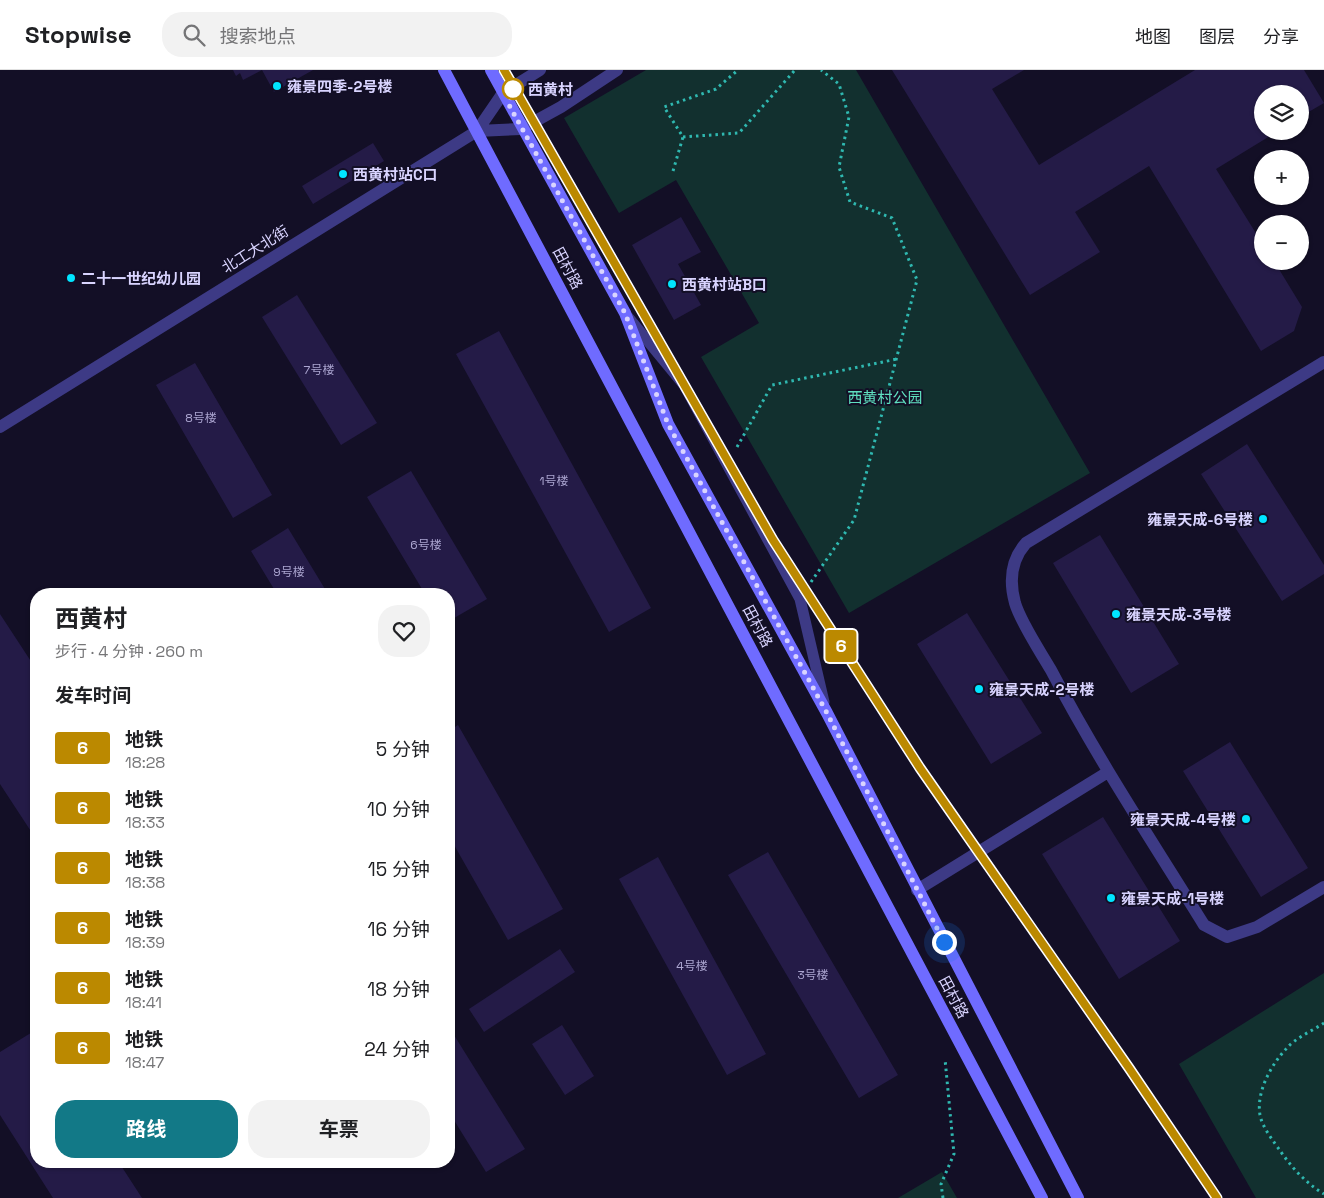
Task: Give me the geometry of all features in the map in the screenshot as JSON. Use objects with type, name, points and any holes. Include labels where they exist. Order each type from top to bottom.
[{"type":"main road","name":"田村路","points":[[444,70],[1042,1198]]},
{"type":"main road","name":"田村路","points":[[492,71],[521,129],[625,313],[668,424],[827,713],[1078,1198]]},
{"type":"street","points":[[477,130],[503,93],[540,70]]},
{"type":"street","points":[[477,130],[521,129],[617,70]]},
{"type":"street","name":"北工大北街","points":[[0,427],[477,130]]},
{"type":"street","points":[[1324,362],[1026,543],[1018,552],[1013,563],[1015,603],[1108,772],[1204,925],[1228,937],[1257,927],[1324,887]]},
{"type":"street","points":[[917,890],[1108,772]]},
{"type":"lane","points":[[625,313],[684,385],[800,600],[827,713]]},
{"type":"path","points":[[673,171],[683,137],[664,107],[716,88],[738,70]]},
{"type":"path","points":[[683,137],[739,133],[796,70]]},
{"type":"path","points":[[800,600],[854,520],[918,280],[892,218],[850,202],[839,167],[849,117],[839,84],[821,70]]},
{"type":"path","points":[[728,465],[772,385],[896,359]]},
{"type":"path","points":[[1324,1023],[1287,1048],[1274,1066],[1262,1089],[1260,1116],[1274,1142],[1290,1165],[1308,1185],[1324,1194]]},
{"type":"path","points":[[943,1198],[941,1184],[954,1154],[945,1056]]},
{"type":"green space","name":"西黄村公园","points":[[646,70],[856,70],[1090,473],[849,613],[701,357],[759,323],[676,180],[619,213],[564,118]]},
{"type":"green space","points":[[1324,973],[1324,1198],[1256,1198],[1179,1064]]},
{"type":"green space","points":[[942,1172],[957,1198],[898,1198]]},
{"type":"building","points":[[233,70],[262,70],[243,80],[240,73],[236,76]]},
{"type":"building","name":"雍景四季-2号楼","points":[[262,70],[313,70],[274,92]]},
{"type":"building","points":[[892,70],[1024,70],[992,89],[1039,165],[1195,70],[1304,70],[1324,103],[1309,112],[1309,85],[1254,85],[1254,140],[1263,140],[1216,169],[1254,230],[1254,270],[1279,270],[1302,307],[1294,331],[1261,351],[1149,166],[1075,212],[1100,252],[1030,295]]},
{"type":"building","name":"西黄村站C口","points":[[373,143],[384,161],[313,204],[302,186]]},
{"type":"building","name":"西黄村站B口","points":[[681,217],[701,252],[678,264],[701,305],[674,320],[632,245]]},
{"type":"building","points":[[297,295],[377,423],[341,445],[262,317]]},
{"type":"building","points":[[499,331],[651,608],[609,632],[456,354]]},
{"type":"building","points":[[195,363],[272,495],[233,518],[156,385]]},
{"type":"building","name":"雍景天成-6号楼","points":[[1247,444],[1324,565],[1324,574],[1282,601],[1201,474]]},
{"type":"building","points":[[411,471],[487,599],[455,618],[455,588],[421,588],[367,497]]},
{"type":"building","points":[[288,528],[324,588],[273,588],[251,551]]},
{"type":"building","name":"雍景天成-3号楼","points":[[1100,535],[1179,664],[1131,693],[1053,563]]},
{"type":"building","name":"雍景天成-2号楼","points":[[967,613],[1042,733],[991,764],[917,644]]},
{"type":"building","points":[[0,614],[30,660],[30,830],[0,784]]},
{"type":"building","points":[[458,725],[563,909],[508,940],[455,847],[455,727]]},
{"type":"building","name":"雍景天成-4号楼","points":[[1230,742],[1308,868],[1261,897],[1183,771]]},
{"type":"building","name":"雍景天成-1号楼","points":[[1103,817],[1180,941],[1119,979],[1042,854]]},
{"type":"building","points":[[768,852],[898,1075],[859,1098],[728,875]]},
{"type":"building","points":[[658,857],[766,1054],[727,1075],[619,879]]},
{"type":"building","points":[[560,949],[575,972],[484,1032],[469,1009]]},
{"type":"building","points":[[562,1025],[594,1076],[565,1095],[532,1044]]},
{"type":"building","points":[[30,1033],[30,1162],[0,1115],[0,1052]]},
{"type":"building","points":[[455,1037],[525,1149],[486,1172],[455,1122]]},
{"type":"building","points":[[34,1168],[123,1168],[142,1198],[53,1198]]},
{"type":"metro line","name":"6","points":[[504,70],[515,93],[773,540],[920,768],[1217,1198]]},
{"type":"place","name":"雍景四季-2号楼","points":[[277,86]]},
{"type":"place","name":"西黄村","points":[[513,89]]},
{"type":"place","name":"西黄村站C口","points":[[343,174]]},
{"type":"place","name":"二十一世纪幼儿园","points":[[71,278]]},
{"type":"place","name":"西黄村站B口","points":[[672,284]]},
{"type":"place","name":"雍景天成-6号楼","points":[[1263,519]]},
{"type":"place","name":"雍景天成-3号楼","points":[[1116,614]]},
{"type":"place","name":"雍景天成-2号楼","points":[[979,689]]},
{"type":"place","name":"雍景天成-4号楼","points":[[1246,819]]},
{"type":"place","name":"雍景天成-1号楼","points":[[1111,898]]},
{"type":"route","points":[[513,89],[509,105],[625,313],[668,424],[827,713],[944,942]]}]
